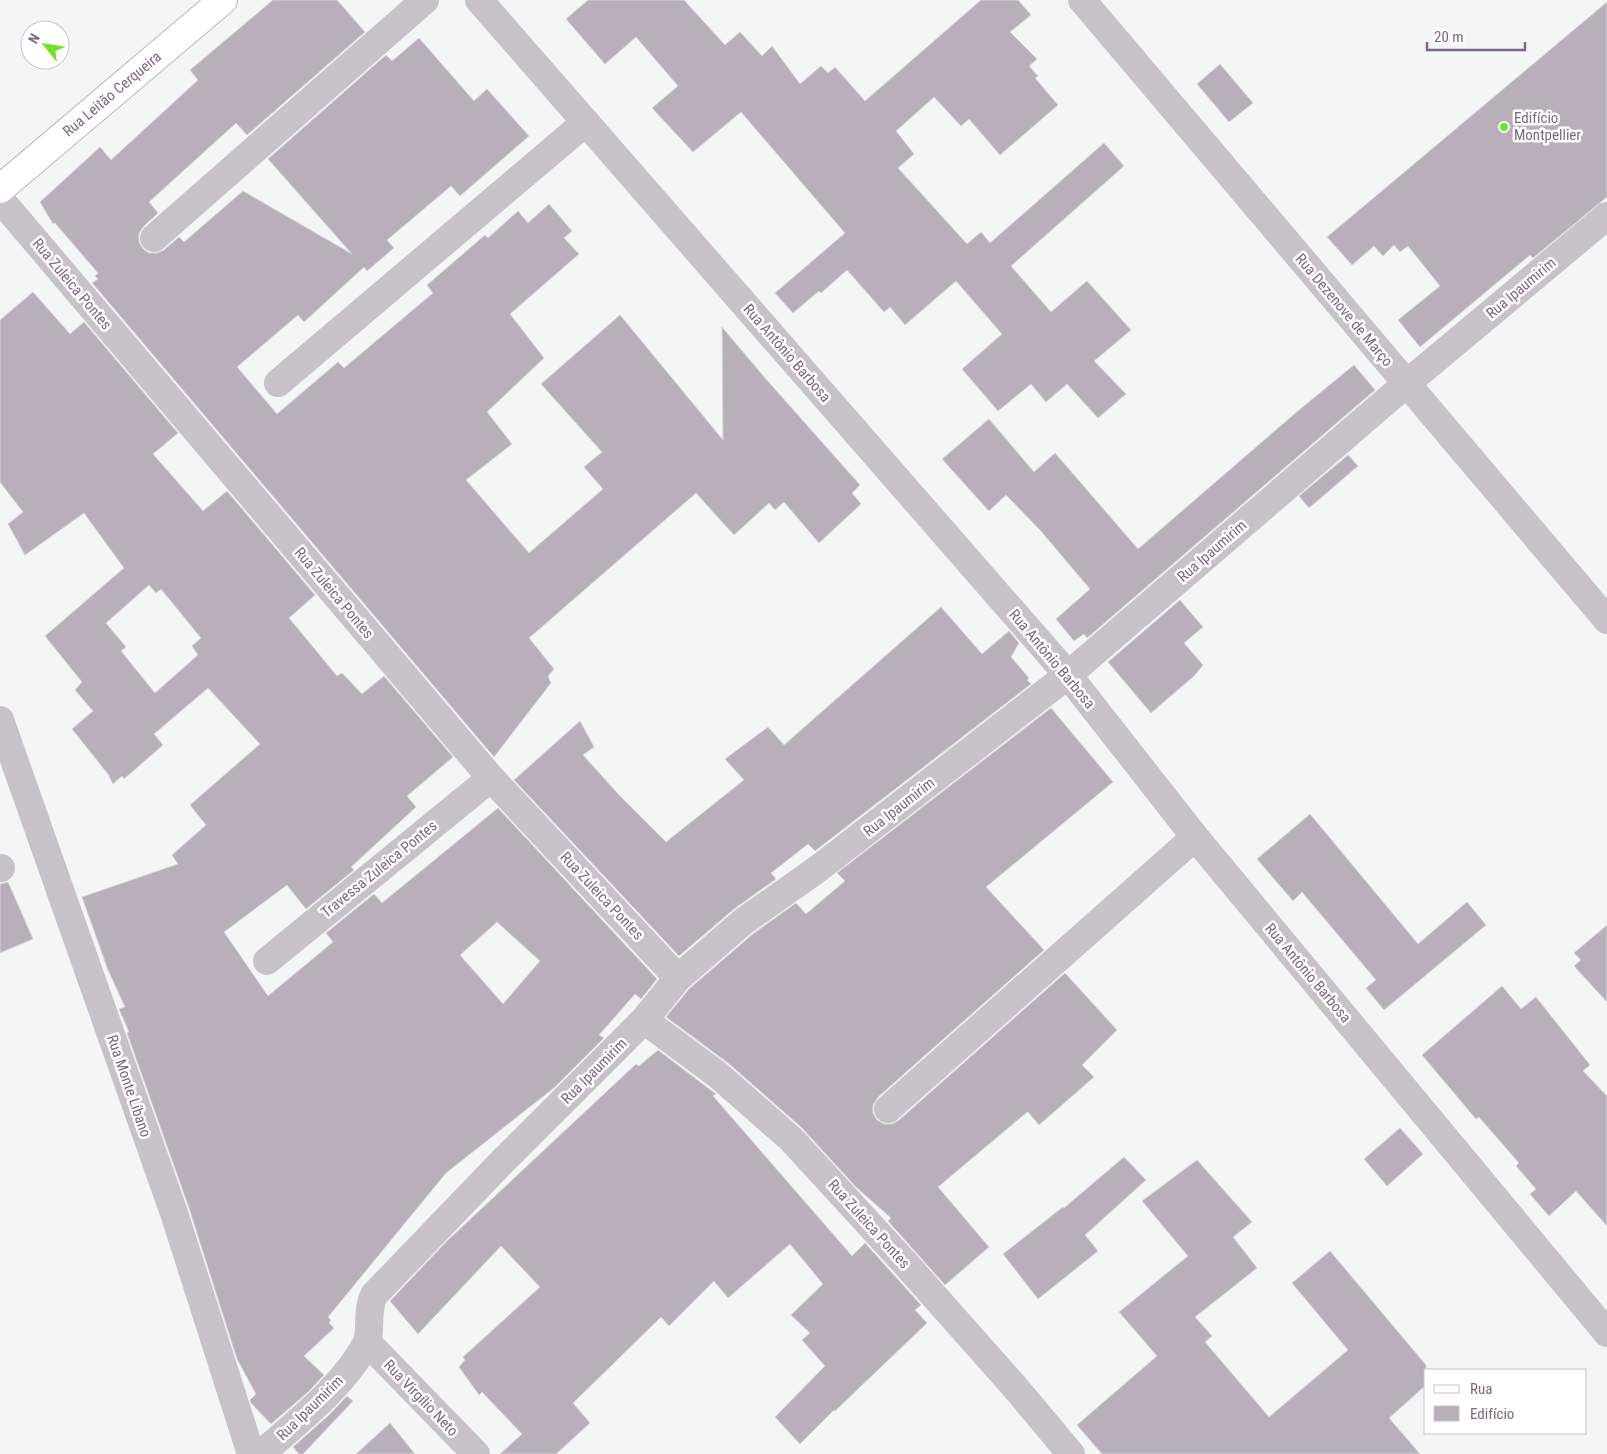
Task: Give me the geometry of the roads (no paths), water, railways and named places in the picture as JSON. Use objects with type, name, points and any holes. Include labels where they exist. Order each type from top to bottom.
[{"type":"street","name":"Rua Leitão Cerqueira","points":[[0,189],[223,0]]},
{"type":"street","points":[[154,238],[425,0]]},
{"type":"street","name":"Rua Antônio Barbosa","points":[[479,0],[1068,675],[1195,837],[1607,1333]]},
{"type":"street","name":"Rua Dezenove de Março","points":[[1082,0],[1607,620]]},
{"type":"street","points":[[278,383],[586,122]]},
{"type":"street","name":"Rua Zuleica Pontes","points":[[0,199],[491,778],[678,978]]},
{"type":"street","name":"Rua Ipaumirim","points":[[261,1454],[324,1397],[346,1374],[368,1342],[370,1302],[374,1295],[500,1164],[644,1020],[678,978],[744,921],[819,868],[1068,675],[1406,384],[1607,216]]},
{"type":"street","name":"Rua Monte Líbano","points":[[0,720],[174,1214],[251,1454]]},
{"type":"street","name":"Travessa Zuleica Pontes","points":[[267,961],[491,778]]},
{"type":"street","points":[[888,1109],[1195,837]]},
{"type":"street","name":"Rua Zuleica Pontes","points":[[644,1020],[718,1075],[791,1139],[904,1262],[1014,1386],[1071,1454]]},
{"type":"street","name":"Rua Virgílio Neto","points":[[368,1342],[476,1454]]},
{"type":"street","points":[[446,1424],[460,1454]]},
{"type":"place","name":"Edifício Montpellier","points":[[1504,127]]}]
